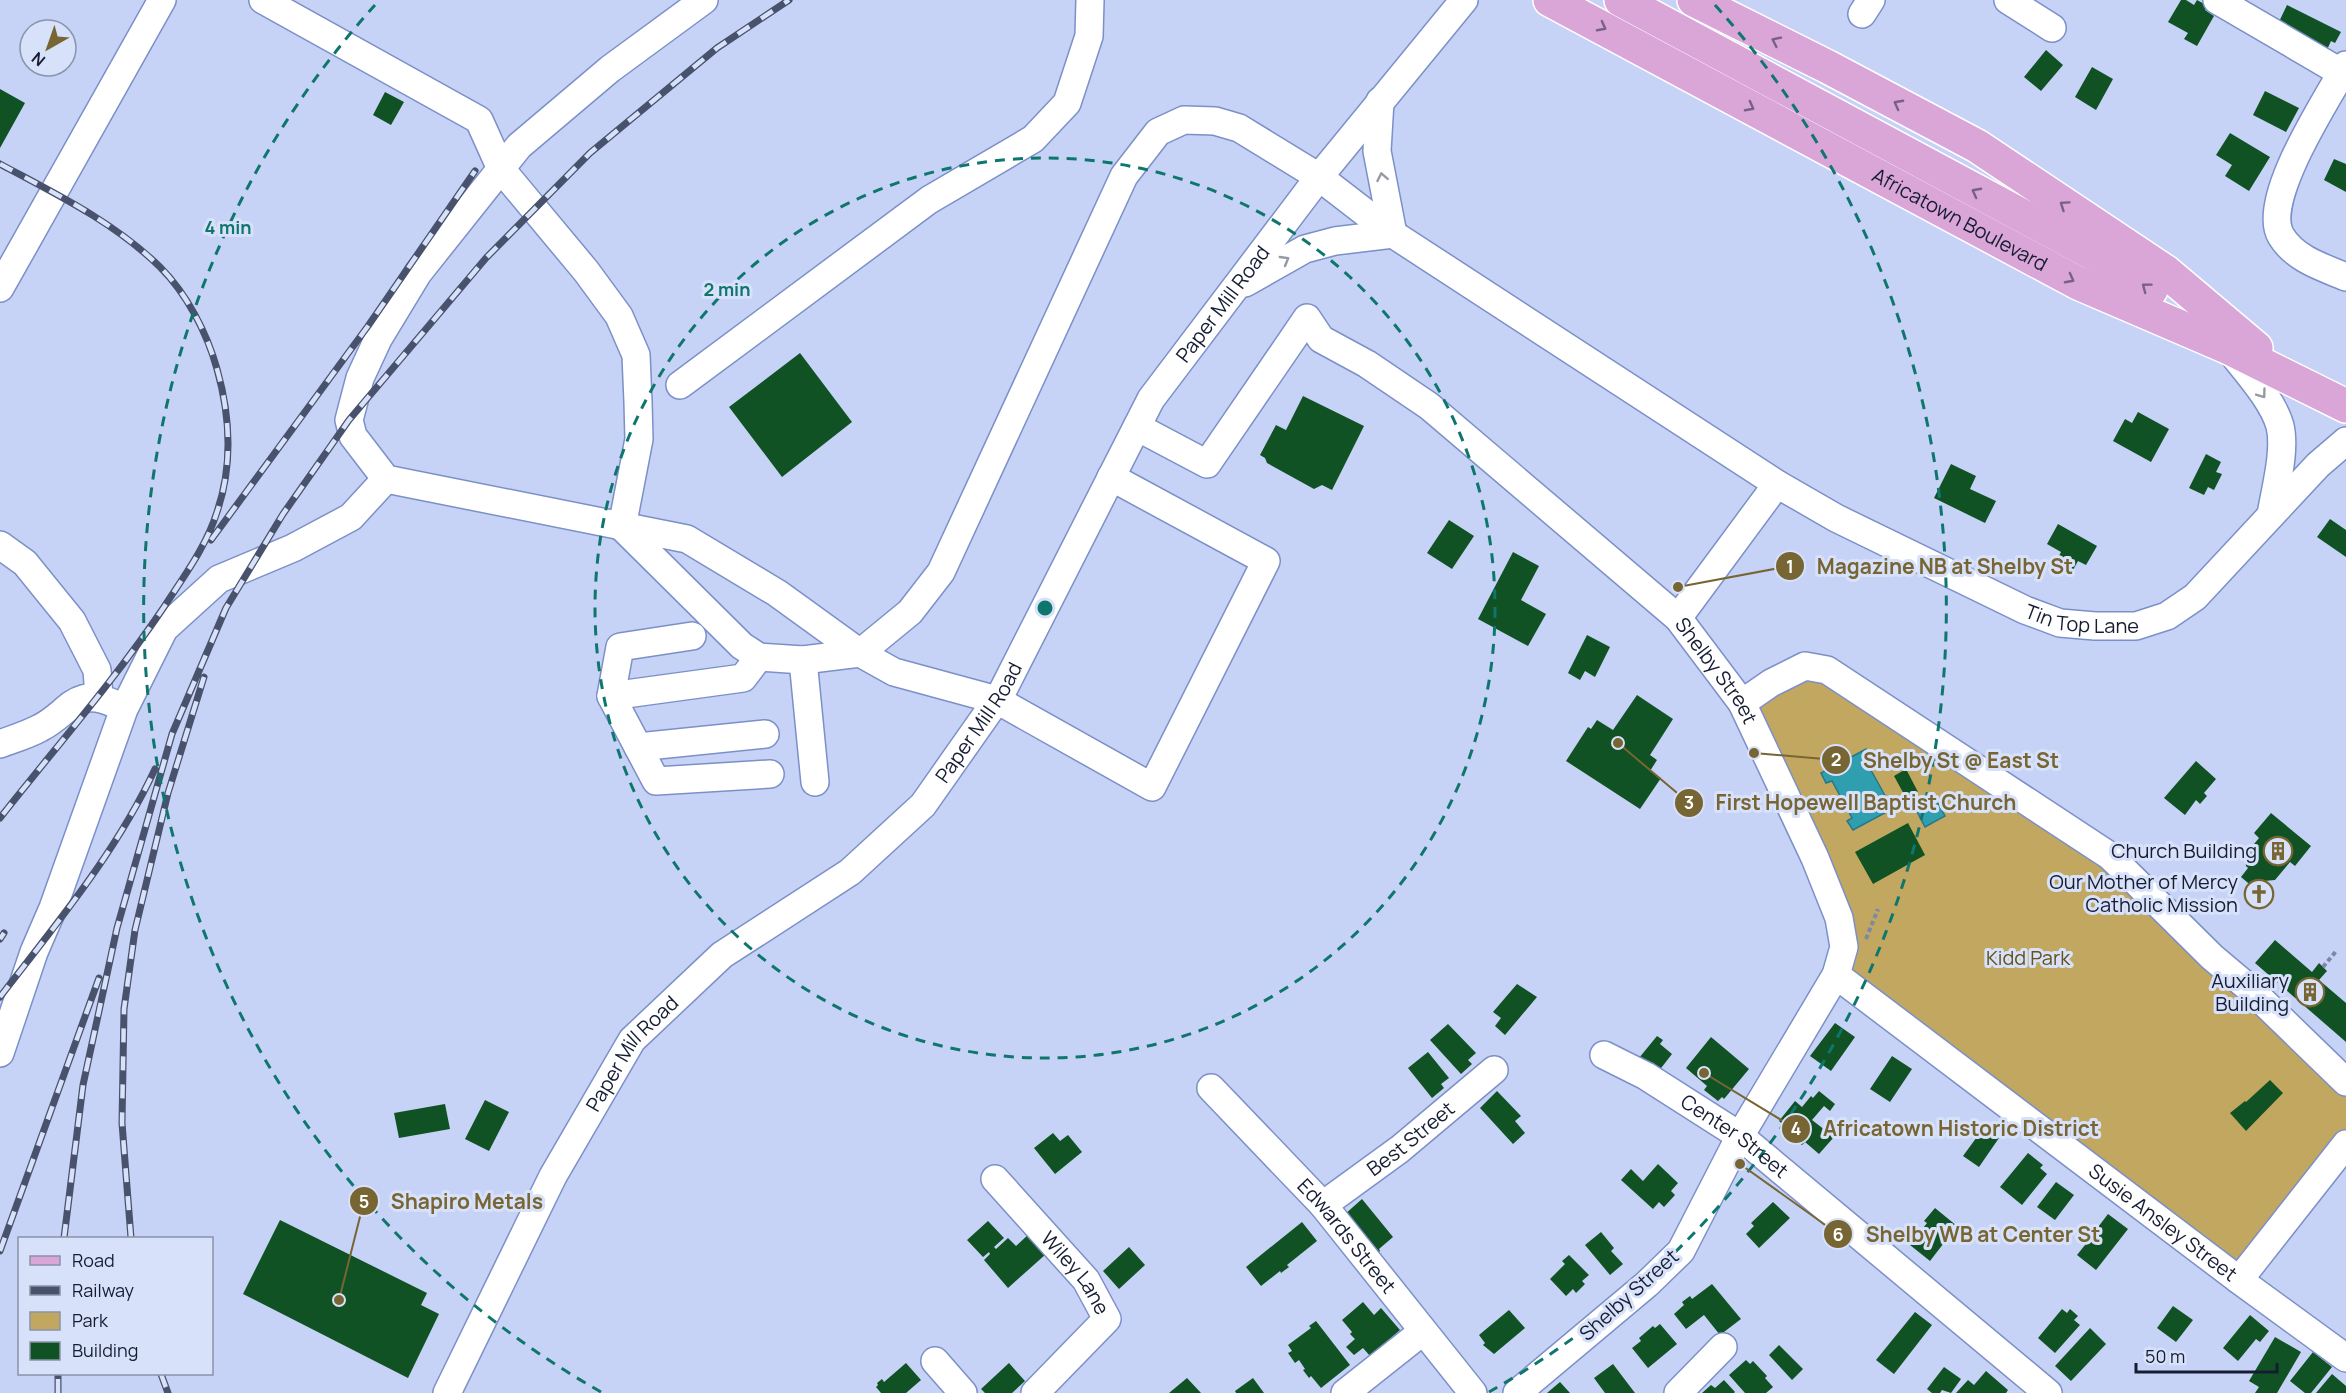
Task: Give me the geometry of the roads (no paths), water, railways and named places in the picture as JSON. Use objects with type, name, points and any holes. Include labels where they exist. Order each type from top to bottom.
[{"type":"main road","name":"Africatown Boulevard","points":[[1550,0],[2078,283],[2227,347],[2346,406]]},
{"type":"main road","name":"Africatown Boulevard","points":[[1621,0],[1718,50],[1807,101],[2129,273],[2227,347]]},
{"type":"main road","points":[[1694,0],[1828,67],[1977,146],[2166,272],[2294,380]]},
{"type":"street","points":[[0,288],[162,0]]},
{"type":"street","points":[[263,0],[479,120],[501,169],[586,271],[619,316],[636,355],[639,439],[622,527]]},
{"type":"street","points":[[704,0],[610,69],[519,146],[418,273],[378,339],[360,378],[350,420],[352,436],[386,479],[687,539],[777,593],[860,653],[894,672],[997,700],[1152,787],[1266,561],[1111,477]]},
{"type":"street","points":[[680,385],[929,200],[1033,140],[1067,103],[1089,36],[1090,0]]},
{"type":"street","name":"Paper Mill Road","points":[[447,1393],[553,1176],[632,1040],[722,955],[850,872],[923,805],[997,700],[1151,399],[1319,177],[1464,0]]},
{"type":"street","points":[[2008,0],[2052,28]]},
{"type":"street","points":[[2217,0],[2344,69],[2286,175],[2276,211],[2280,235],[2290,248],[2304,259],[2346,277]]},
{"type":"street","points":[[1234,289],[1305,249],[1335,241],[1393,234],[1377,151],[1380,101]]},
{"type":"street","name":"Tin Top Lane","points":[[860,653],[910,612],[941,572],[1124,176],[1158,132],[1184,120],[1215,121],[1239,128],[1319,177],[1393,234],[1777,484],[1846,524],[2025,610],[2060,622],[2095,626],[2136,626],[2167,616],[2195,597],[2318,465],[2346,441]]},
{"type":"street","name":"Shelby Street","points":[[1137,427],[1207,464],[1307,318],[1321,339],[1367,364],[1429,406],[1678,618],[1742,703],[1815,858],[1839,918],[1844,947],[1836,975],[1740,1136],[1681,1251],[1647,1284],[1516,1393]]},
{"type":"street","points":[[2227,347],[2268,401],[2280,426],[2281,450],[2271,515]]},
{"type":"street","points":[[0,1053],[34,952],[53,908],[124,709],[164,629],[219,579],[293,548],[351,517],[386,479]]},
{"type":"street","points":[[1678,618],[1777,484]]},
{"type":"street","points":[[622,527],[742,646],[759,657],[803,660],[860,653]]},
{"type":"street","points":[[0,545],[25,563],[72,621],[97,670],[99,697]]},
{"type":"street","points":[[692,636],[620,647],[610,696],[656,781],[770,774]]},
{"type":"street","points":[[610,696],[742,678],[759,657]]},
{"type":"street","points":[[803,660],[815,782]]},
{"type":"street","points":[[1742,703],[1771,683],[1805,666],[1827,670],[2110,856],[2212,957],[2250,989],[2346,1082]]},
{"type":"street","points":[[0,744],[42,728],[74,701],[99,697],[124,709]]},
{"type":"street","points":[[638,747],[765,734]]},
{"type":"street","name":"Susie Ansley Street","points":[[1836,975],[2346,1358]]},
{"type":"street","name":"Center Street","points":[[1604,1055],[1646,1076],[1740,1136],[2048,1393]]},
{"type":"street","name":"Best Street","points":[[1323,1205],[1400,1149],[1494,1070]]},
{"type":"street","name":"Edwards Street","points":[[1211,1088],[1323,1205],[1422,1332],[1473,1393]]},
{"type":"street","points":[[2240,1280],[2346,1144]]},
{"type":"street","name":"Wiley Lane","points":[[995,1179],[1086,1280],[1107,1319],[1035,1393]]},
{"type":"street","points":[[1345,1393],[1422,1332]]},
{"type":"street","points":[[1678,1393],[1723,1347]]},
{"type":"street","points":[[934,1360],[963,1393]]},
{"type":"railway","points":[[64,1237],[83,1085],[117,928],[172,734],[226,608],[283,514],[349,420],[486,258],[590,153],[717,48],[789,0]]},
{"type":"railway","points":[[0,164],[104,223],[142,251],[170,278],[195,315],[213,355],[225,404],[228,440],[226,476],[217,512],[194,561],[125,661],[0,818]]},
{"type":"railway","points":[[211,540],[368,326],[475,171]]},
{"type":"railway","points":[[131,1237],[122,1123],[124,1009],[135,930],[168,793],[204,677]]},
{"type":"railway","points":[[0,997],[104,859],[155,769]]},
{"type":"railway","points":[[0,939],[4,933]]},
{"type":"railway","points":[[0,1251],[99,978]]},
{"type":"railway","points":[[58,1375],[58,1393]]},
{"type":"railway","points":[[161,1375],[168,1393]]},
{"type":"place","name":"Magazine NB at Shelby St","points":[[1678,587]]},
{"type":"place","name":"First Hopewell Baptist Church","points":[[1618,743]]},
{"type":"place","name":"Shelby St @ East St","points":[[1754,753]]},
{"type":"place","name":"Church Building","points":[[2278,851]]},
{"type":"place","name":"Our Mother of Mercy Catholic Mission","points":[[2259,894]]},
{"type":"place","name":"Auxiliary Building","points":[[2310,992]]},
{"type":"place","name":"Africatown Historic District","points":[[1704,1073]]},
{"type":"place","name":"Shelby WB at Center St","points":[[1740,1164]]},
{"type":"place","name":"Shapiro Metals","points":[[339,1300]]},
{"type":"park label","name":"Kidd Park","points":[[2028,958]]}]
